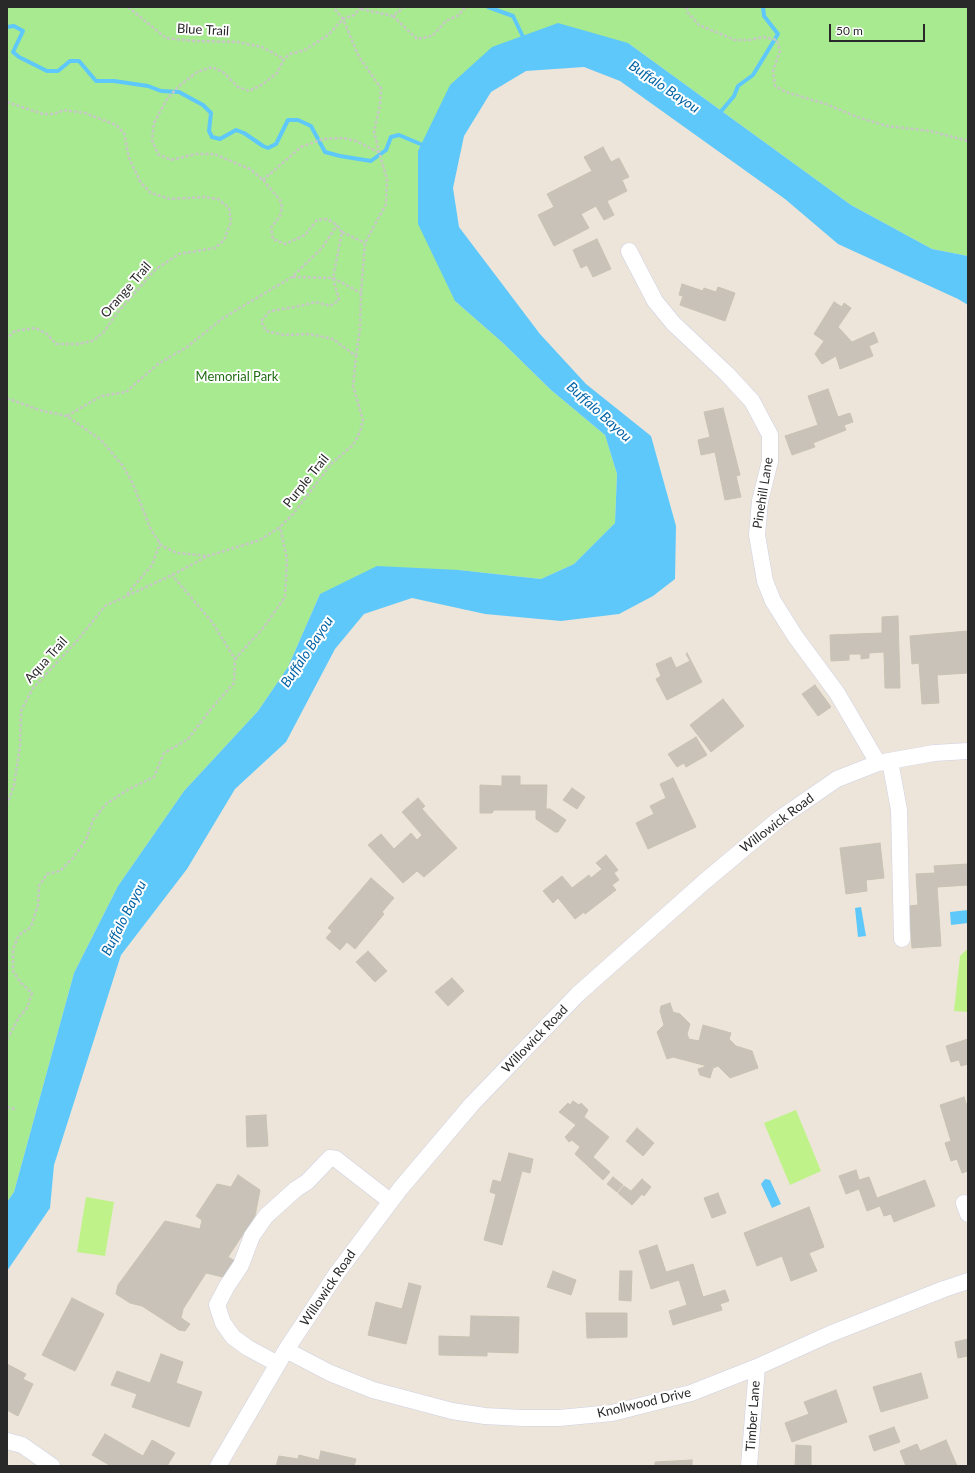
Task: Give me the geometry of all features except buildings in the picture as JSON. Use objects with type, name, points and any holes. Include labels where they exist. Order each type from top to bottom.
[{"type":"street","name":"Pinehill Lane","points":[[629,251],[655,301],[673,323],[727,374],[752,401],[770,435],[770,461],[760,501],[757,535],[765,581],[773,601],[795,636],[837,693],[884,762],[899,810],[902,939]]},
{"type":"street","name":"Willowick Road","points":[[218,1466],[286,1350],[337,1273],[390,1202],[472,1104],[578,994],[704,882],[785,815],[837,779],[884,762],[934,752],[968,751]]},
{"type":"street","points":[[278,1364],[248,1348],[233,1337],[223,1323],[217,1305],[227,1286],[241,1265],[252,1236],[266,1216],[296,1189],[307,1182],[330,1158],[336,1159],[390,1202]]},
{"type":"street","name":"Knollwood Drive","points":[[286,1350],[330,1372],[373,1390],[452,1411],[485,1416],[522,1418],[559,1418],[612,1413],[691,1393],[757,1367],[830,1334],[968,1281]]},
{"type":"street","name":"Timber Lane","points":[[749,1466],[757,1367]]},
{"type":"street","points":[[7,1441],[22,1445],[52,1466]]},
{"type":"path","name":"Blue Trail","points":[[128,7],[166,38],[194,41],[238,42],[262,47],[284,59]]},
{"type":"path","points":[[333,7],[343,19],[359,57],[381,88],[380,105],[374,132],[387,179],[386,204],[366,243],[342,232],[337,225],[327,219],[317,220],[305,235],[285,244],[273,239],[271,228],[280,216],[282,207],[276,194],[250,169],[214,154],[196,154],[171,160],[158,154],[152,140],[154,123],[167,99],[178,87],[197,72],[212,67],[223,72],[238,87],[249,91],[263,84],[277,73],[284,59],[290,54],[305,50],[328,35],[343,19],[354,15],[361,8],[393,16],[417,39],[432,36],[446,21],[459,14],[465,7]]},
{"type":"path","points":[[393,16],[404,7]]},
{"type":"path","points":[[686,7],[688,13],[699,25],[735,40],[763,38],[777,40],[780,51],[773,71],[775,86],[786,92],[826,104],[857,118],[887,126],[930,131],[968,141]]},
{"type":"path","name":"Orange Trail","points":[[7,102],[43,114],[54,114],[64,110],[85,113],[116,125],[124,133],[129,158],[141,183],[151,193],[170,198],[204,197],[218,199],[229,208],[231,222],[224,240],[215,248],[179,254],[156,269],[118,312],[103,333],[92,341],[78,344],[56,344],[47,334],[36,328],[15,331],[7,338]]},
{"type":"path","points":[[263,180],[301,147],[323,139],[343,138],[356,141],[379,152]]},
{"type":"path","points":[[67,416],[100,396],[126,392],[158,364],[187,347],[222,318],[292,277],[322,248],[337,225]]},
{"type":"path","points":[[342,232],[333,278],[339,300],[330,306],[316,302],[270,311],[261,321],[266,331],[285,335],[309,334],[333,339],[356,356]]},
{"type":"path","name":"Purple Trail","points":[[7,398],[39,410],[67,416],[101,440],[123,466],[134,484],[151,530],[162,546],[177,553],[208,556],[260,540],[280,527],[293,514],[332,463],[353,445],[360,432],[363,420],[353,386],[360,329],[361,293],[366,243]]},
{"type":"path","points":[[292,277],[333,278],[361,293]]},
{"type":"path","points":[[235,659],[264,627],[284,597],[287,559],[280,527]]},
{"type":"path","name":"Aqua Trail","points":[[125,596],[152,565],[160,543]]},
{"type":"path","name":"Aqua Trail","points":[[7,805],[14,785],[20,746],[21,711],[33,688],[76,642],[105,606],[172,575],[208,556]]},
{"type":"path","points":[[7,1039],[20,1016],[27,1008],[32,993],[20,983],[13,972],[13,949],[19,935],[31,926],[38,905],[39,886],[47,874],[60,871],[73,858],[86,840],[94,820],[106,804],[129,789],[154,777],[164,752],[188,739],[211,709],[234,683],[235,659],[212,622],[172,575]]},
{"type":"path","points":[[7,1107],[15,1109]]},
{"type":"green space","name":"Memorial Park","points":[[7,7],[968,7],[968,256],[932,249],[851,205],[628,43],[450,85],[455,301],[503,343],[551,390],[605,435],[617,474],[615,523],[574,564],[541,579],[459,570],[320,594],[288,667],[258,711],[184,791],[118,886],[74,973],[14,1192],[7,1202]]},
{"type":"green space","points":[[966,950],[968,951],[968,1012],[954,1011],[960,956]]},
{"type":"green space","points":[[796,1110],[821,1171],[790,1185],[764,1123]]},
{"type":"green space","points":[[86,1197],[114,1202],[105,1256],[77,1252]]},
{"type":"water","name":"Buffalo Bayou","points":[[558,23],[628,43],[851,205],[932,249],[968,256],[968,305],[838,244],[785,199],[620,81],[584,67],[526,71],[491,92],[464,136],[453,188],[459,227],[540,334],[586,384],[651,436],[676,526],[675,579],[653,596],[619,614],[561,621],[485,614],[412,598],[364,614],[335,649],[286,742],[235,789],[187,869],[121,955],[54,1165],[50,1208],[7,1271],[7,1202],[14,1192],[74,973],[118,886],[184,791],[258,711],[288,667],[320,594],[377,566],[459,570],[541,579],[574,564],[615,523],[617,474],[605,435],[551,390],[503,343],[455,301],[418,224],[418,151],[450,85],[492,47]]},
{"type":"water","points":[[861,907],[866,936],[858,937],[855,908]]},
{"type":"water","points":[[968,910],[968,923],[951,925],[950,912]]},
{"type":"water","points":[[765,1179],[770,1180],[781,1204],[772,1208],[761,1184]]},
{"type":"waterway","points":[[488,7],[513,16],[525,41]]},
{"type":"waterway","points":[[718,115],[734,96],[738,86],[753,75],[778,34],[764,16],[763,7]]},
{"type":"waterway","points":[[7,27],[14,26],[23,31],[13,52],[19,57],[47,71],[58,71],[70,61],[79,61],[96,81],[114,81],[148,86],[161,91],[179,92],[203,105],[211,113],[209,131],[212,137],[220,139],[236,130],[244,133],[268,148],[276,144],[288,120],[298,120],[311,126],[325,152],[340,156],[371,161],[386,150],[391,137],[399,135],[425,146]]}]
